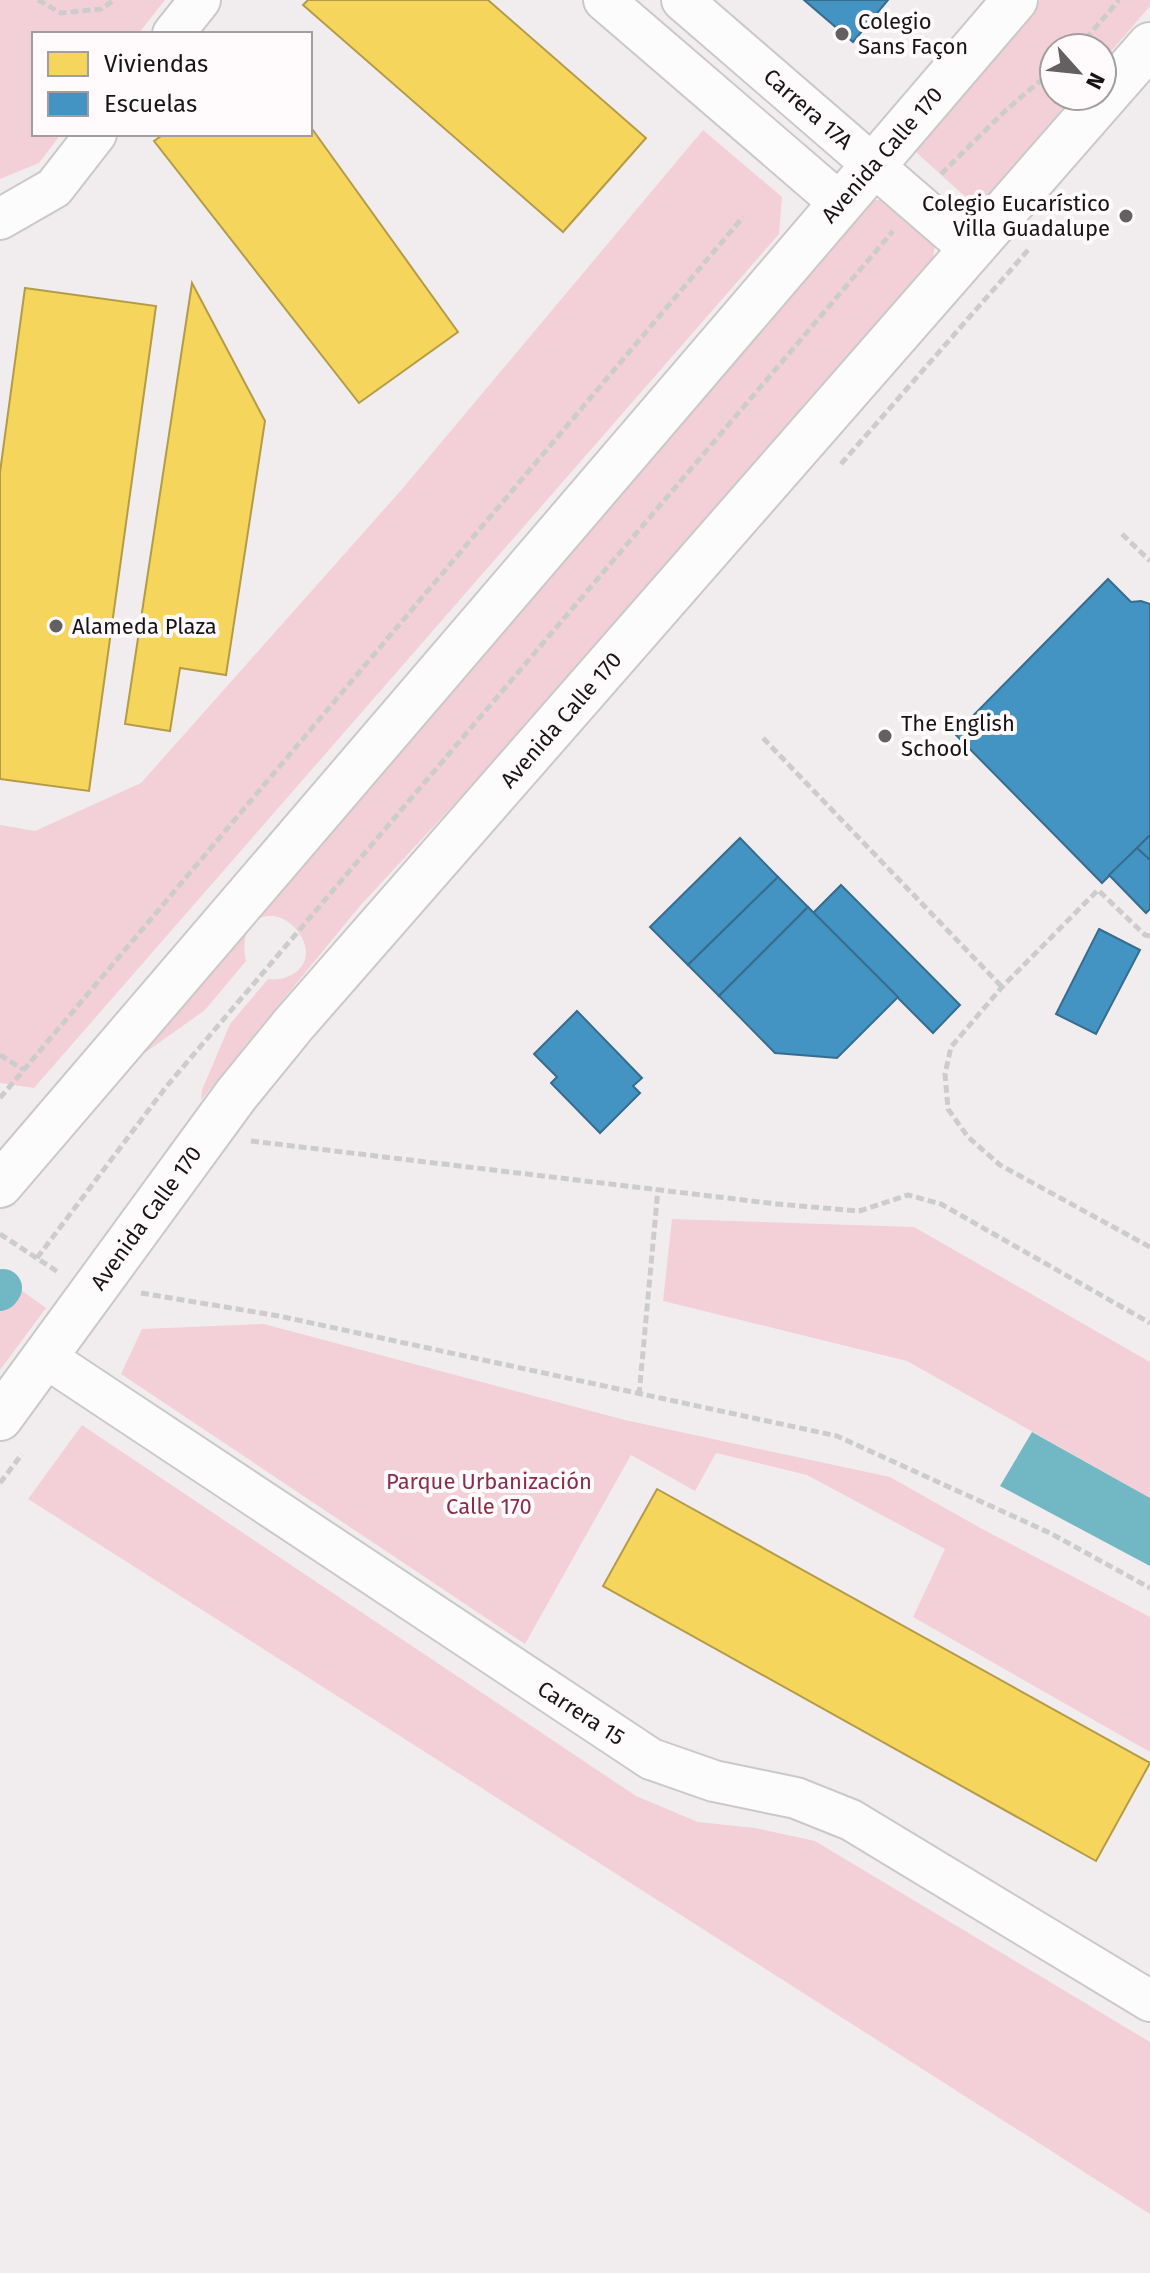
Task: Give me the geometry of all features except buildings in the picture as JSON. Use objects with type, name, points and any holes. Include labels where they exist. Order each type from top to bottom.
[{"type":"main road","name":"Avenida Calle 170","points":[[0,1185],[1015,0]]},
{"type":"main road","name":"Avenida Calle 170","points":[[0,1418],[236,1095],[293,1025],[1150,45]]},
{"type":"street","points":[[175,32],[200,0]]},
{"type":"street","points":[[604,0],[841,204]]},
{"type":"street","name":"Carrera 17A","points":[[682,0],[971,250]]},
{"type":"street","points":[[0,219],[54,188],[94,136]]},
{"type":"street","name":"Carrera 15","points":[[45,1357],[651,1759],[714,1781],[796,1798],[851,1820],[1150,2001]]},
{"type":"path","points":[[38,0],[61,13],[101,9],[114,0]]},
{"type":"path","points":[[1092,32],[1119,0]]},
{"type":"path","points":[[37,1258],[176,1075],[916,203],[965,148],[1038,83]]},
{"type":"path","points":[[0,1098],[743,217]]},
{"type":"path","points":[[1122,534],[1150,561]]},
{"type":"path","points":[[763,738],[1002,987]]},
{"type":"path","points":[[1150,936],[1145,935],[1098,890],[1002,987],[951,1047],[945,1074],[948,1109],[968,1137],[1000,1165],[1150,1247]]},
{"type":"path","points":[[0,1055],[24,1070]]},
{"type":"path","points":[[248,1141],[859,1211],[908,1195],[941,1204],[1150,1323]]},
{"type":"path","points":[[639,1395],[658,1189]]},
{"type":"path","points":[[0,1234],[69,1279]]},
{"type":"path","points":[[139,1292],[279,1316],[837,1436],[1050,1533],[1150,1588]]},
{"type":"green space","points":[[0,0],[165,0],[140,32],[32,32],[32,136],[59,136],[39,163],[0,179]]},
{"type":"green space","points":[[1040,0],[1150,0],[1150,6],[1118,43],[1118,32],[1038,32],[1038,112],[1059,112],[983,202],[971,202],[917,153],[919,140]]},
{"type":"green space","points":[[703,130],[782,197],[779,234],[34,1088],[0,1083],[0,825],[35,831],[141,783],[403,488]]},
{"type":"green space","points":[[868,200],[880,200],[935,246],[933,259],[544,707],[359,907],[201,1100],[202,1090],[230,1024],[268,979],[290,976],[305,959],[304,943],[288,922],[273,916],[257,919],[245,937],[246,961],[205,1010],[132,1060]]},
{"type":"green space","points":[[672,1219],[914,1227],[1150,1362],[1150,1498],[907,1361],[663,1301]]},
{"type":"green space","points":[[0,1275],[46,1308],[0,1370]]},
{"type":"green space","name":"Parque Urbanización Calle 170","points":[[264,1324],[625,1420],[890,1477],[1150,1617],[1150,1752],[913,1617],[945,1549],[807,1475],[716,1453],[695,1491],[631,1455],[525,1644],[121,1374],[142,1329]]},
{"type":"green space","points":[[82,1425],[636,1796],[698,1822],[755,1828],[815,1841],[1150,2042],[1150,2214],[28,1499]]},
{"type":"water","points":[[1032,1432],[1150,1498],[1150,1566],[1000,1486]]},
{"type":"waterway","points":[[0,1292],[3,1288]]},
{"type":"place","name":"Colegio Sans Façon","points":[[842,34]]},
{"type":"place","name":"Colegio Eucarístico Villa Guadalupe","points":[[1126,216]]},
{"type":"place","name":"Alameda Plaza","points":[[56,626]]},
{"type":"place","name":"The English School","points":[[885,736]]}]
